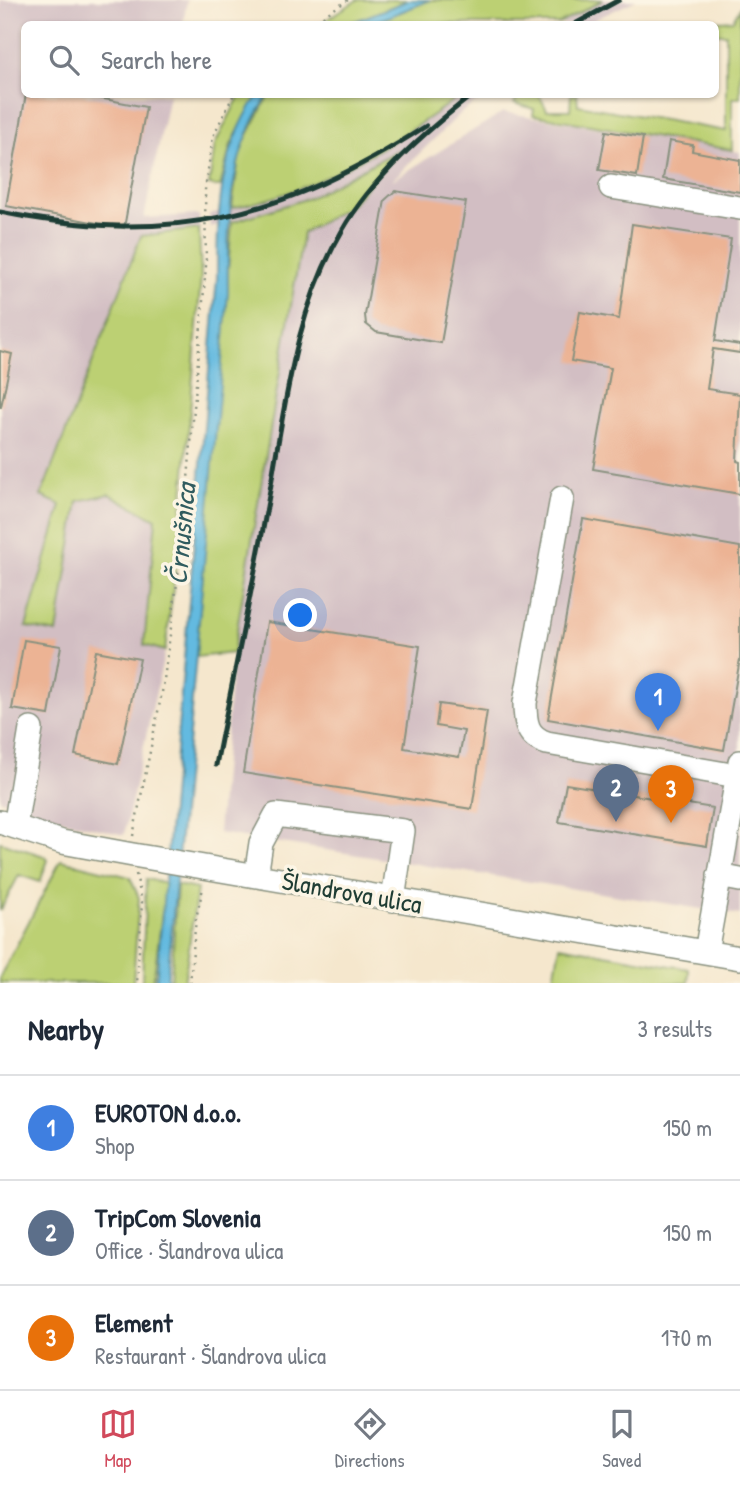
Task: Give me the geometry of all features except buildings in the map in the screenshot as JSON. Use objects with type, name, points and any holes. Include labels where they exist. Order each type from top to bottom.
[{"type":"street","points":[[611,187],[740,208]]},
{"type":"street","points":[[562,498],[525,703],[530,734],[536,740],[547,743],[739,769],[730,878],[706,952]]},
{"type":"street","points":[[8,825],[31,729]]},
{"type":"street","points":[[256,876],[261,843],[276,815],[403,831],[393,900]]},
{"type":"street","name":"Šlandrova ulica","points":[[8,825],[61,842],[160,860],[740,958]]},
{"type":"path","points":[[316,21],[348,0]]},
{"type":"path","points":[[137,983],[142,902],[133,855],[133,840],[163,687],[183,538],[206,266],[205,190],[213,136],[232,98]]},
{"type":"path","points":[[190,983],[195,918],[207,868]]},
{"type":"shaded area","points":[[0,0],[187,0],[184,21],[21,21],[21,98],[168,98],[144,218],[199,215],[199,229],[141,236],[41,495],[61,504],[27,627],[57,632],[78,501],[109,494],[157,519],[144,644],[165,651],[124,835],[38,814],[0,799]]},
{"type":"shaded area","points":[[603,0],[636,0],[591,21],[564,21]]},
{"type":"shaded area","points":[[455,98],[483,98],[462,112],[391,181],[503,112],[740,152],[740,915],[218,833],[233,653],[303,233],[351,205],[396,152],[309,198],[210,227],[209,214],[253,204],[309,184],[384,144]]},
{"type":"green space","points":[[357,0],[409,0],[356,21],[325,21]]},
{"type":"green space","points":[[430,0],[603,0],[564,21],[378,21]]},
{"type":"green space","points":[[740,8],[740,98],[732,98],[732,150],[533,115],[534,109],[514,103],[518,98],[541,98],[547,110],[570,110],[571,98],[577,98],[578,105],[726,131],[726,34],[719,34],[719,21],[733,20]]},
{"type":"green space","points":[[238,98],[256,98],[231,144],[220,187],[209,185],[215,144]]},
{"type":"green space","points":[[267,98],[456,98],[408,132],[352,164],[293,191],[232,208],[240,150]]},
{"type":"green space","points":[[398,150],[351,205],[303,233],[233,653],[196,657],[232,222],[309,198]]},
{"type":"green space","points":[[199,229],[201,277],[180,535],[165,651],[144,645],[156,519],[109,494],[78,501],[57,633],[26,627],[61,505],[41,496],[141,236]]},
{"type":"green space","points":[[0,842],[44,856],[48,860],[40,882],[19,875],[0,911]]},
{"type":"green space","points":[[61,860],[130,877],[139,898],[133,983],[0,983],[0,977]]},
{"type":"green space","points":[[146,879],[166,883],[153,983],[142,983]]},
{"type":"green space","points":[[177,885],[197,889],[184,983],[171,983]]},
{"type":"green space","points":[[560,946],[689,969],[688,983],[553,983]]},
{"type":"water","points":[[409,0],[430,0],[378,21],[356,21]]},
{"type":"water","name":"Črnušnica","points":[[256,98],[267,98],[245,140],[233,190],[228,242],[228,293],[167,983],[156,983],[217,278],[220,206],[228,160],[245,116]]},
{"type":"railway","points":[[580,21],[619,0]]},
{"type":"railway","points":[[216,765],[287,390],[313,293],[342,231],[368,193],[418,140],[468,98]]},
{"type":"railway","points":[[0,212],[61,222],[118,226],[171,224],[222,217],[272,203],[322,183],[373,158],[426,126]]},
{"type":"place","name":"EUROTON d.o.o.","points":[[658,731]]},
{"type":"place","name":"TripCom Slovenia","points":[[616,822]]},
{"type":"place","name":"Element","points":[[671,823]]}]
